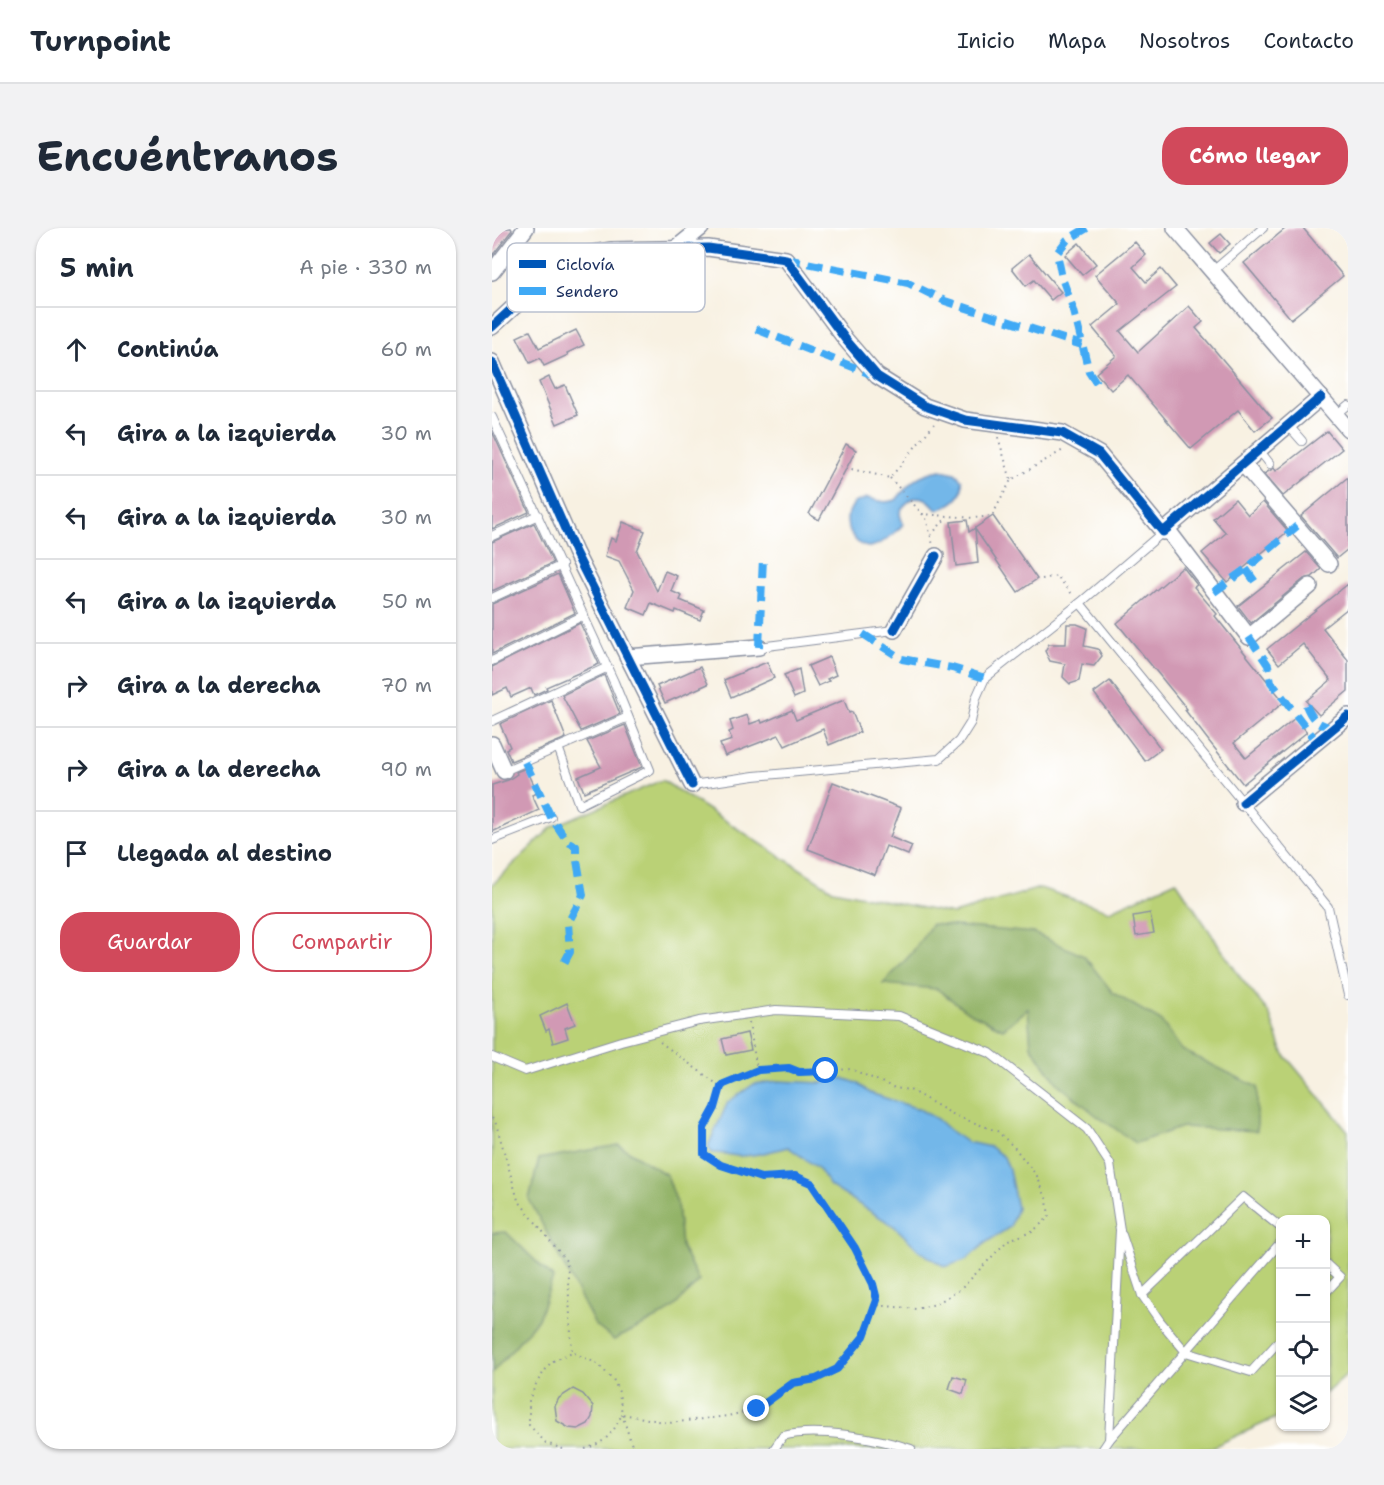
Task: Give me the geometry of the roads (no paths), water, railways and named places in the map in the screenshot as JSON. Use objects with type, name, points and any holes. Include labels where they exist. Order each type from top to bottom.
[{"type":"street","points":[[682,243],[701,228]]},
{"type":"street","points":[[1175,228],[1348,429]]},
{"type":"street","points":[[705,248],[786,259],[846,340],[877,376],[925,406],[965,420],[1062,433],[1099,454],[1165,531],[1249,637],[1310,586]]},
{"type":"street","points":[[492,272],[507,250]]},
{"type":"street","points":[[492,327],[508,312]]},
{"type":"street","points":[[492,362],[575,552],[692,785]]},
{"type":"street","points":[[1165,531],[1321,397]]},
{"type":"street","points":[[1243,464],[1329,564]]},
{"type":"street","points":[[894,630],[936,556]]},
{"type":"street","points":[[627,657],[759,646]]},
{"type":"street","points":[[1243,803],[1348,716]]},
{"type":"street","points":[[492,744],[504,771]]},
{"type":"lane","points":[[1213,271],[1263,228]]},
{"type":"lane","points":[[1336,415],[1348,405]]},
{"type":"lane","points":[[492,417],[608,667],[650,770],[579,806],[558,747]]},
{"type":"lane","points":[[1288,425],[1302,441]]},
{"type":"lane","points":[[1259,450],[1270,464]]},
{"type":"lane","points":[[492,536],[538,515]]},
{"type":"lane","points":[[692,785],[754,776],[939,759],[959,741],[971,722],[976,698],[985,678],[1080,603],[1165,531]]},
{"type":"lane","points":[[492,598],[561,565]]},
{"type":"lane","points":[[1080,603],[1328,907],[1348,995]]},
{"type":"lane","points":[[492,661],[584,615]]},
{"type":"lane","points":[[759,646],[894,630]]},
{"type":"lane","points":[[492,722],[608,667]]},
{"type":"lane","points":[[504,771],[628,717]]},
{"type":"lane","points":[[492,840],[551,817]]},
{"type":"lane","points":[[492,1057],[525,1071],[699,1021],[776,1010],[899,1016],[990,1053],[1087,1129],[1110,1164],[1120,1230],[1142,1295],[1186,1352],[1251,1372],[1276,1346]]},
{"type":"lane","points":[[1142,1295],[1243,1197],[1276,1223]]},
{"type":"lane","points":[[1109,1440],[1120,1230]]},
{"type":"lane","points":[[1103,1449],[1276,1249]]},
{"type":"lane","points":[[1330,1268],[1340,1277],[1330,1288]]},
{"type":"lane","points":[[774,1449],[783,1436],[795,1432],[889,1442],[911,1449]]},
{"type":"water","points":[[941,470],[955,473],[962,480],[961,491],[956,500],[937,510],[926,499],[918,497],[901,510],[903,524],[883,542],[869,547],[860,544],[854,538],[847,520],[854,503],[867,498],[884,502],[896,500],[914,480],[925,474]]},
{"type":"water","points":[[842,1078],[857,1083],[870,1093],[919,1109],[937,1119],[967,1142],[990,1147],[1004,1157],[1017,1208],[1010,1227],[985,1243],[967,1259],[945,1267],[921,1252],[894,1226],[830,1186],[819,1169],[788,1147],[741,1156],[712,1153],[708,1146],[728,1102],[754,1084],[778,1081],[822,1083]]}]
